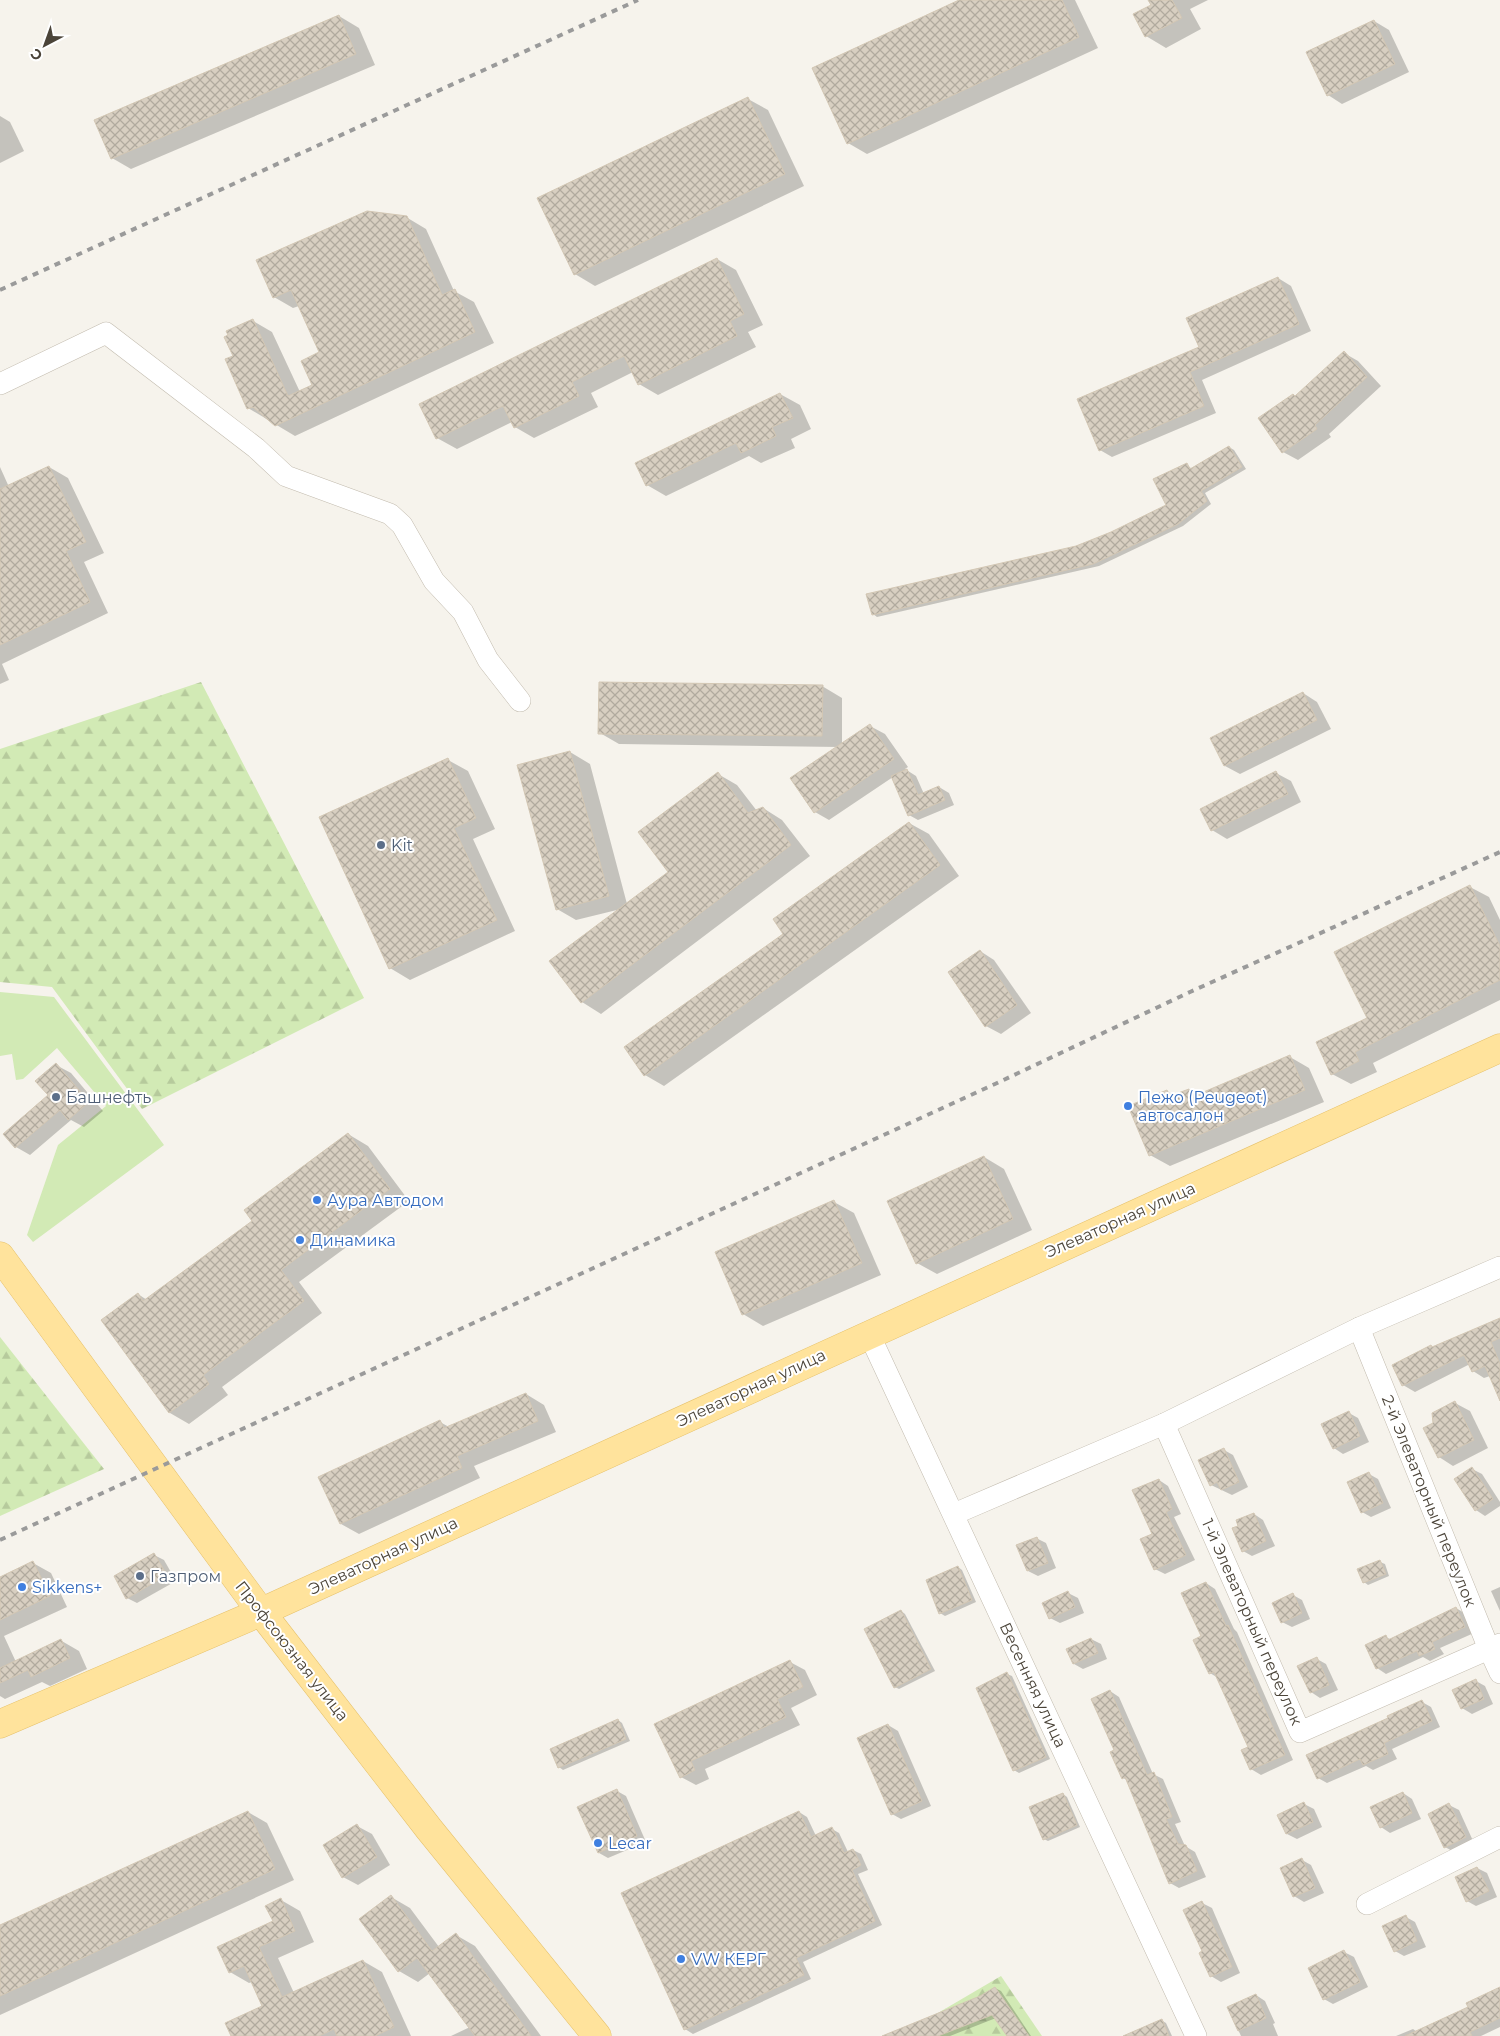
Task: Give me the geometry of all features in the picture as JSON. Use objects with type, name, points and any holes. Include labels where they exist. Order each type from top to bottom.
[{"type":"main road","name":"Элеваторная улица","points":[[0,1724],[261,1612],[1500,1048]]},
{"type":"main road","name":"Профсоюзная улица","points":[[0,1256],[261,1612],[436,1836],[597,2036]]},
{"type":"street","points":[[0,384],[106,333],[256,448],[286,476],[390,514],[402,525],[434,581],[463,612],[488,660],[520,701]]},
{"type":"street","points":[[954,1514],[1164,1424],[1359,1328],[1500,1268]]},
{"type":"street","name":"2-й Элеваторный переулок","points":[[1359,1328],[1494,1646],[1500,1673]]},
{"type":"street","name":"Весенняя улица","points":[[869,1334],[1196,2036]]},
{"type":"street","name":"1-й Элеваторный переулок","points":[[1164,1424],[1300,1732],[1494,1646]]},
{"type":"street","points":[[1366,1904],[1500,1837]]},
{"type":"green space","points":[[201,682],[364,998],[142,1109],[52,987],[0,982],[0,749]]},
{"type":"green space","points":[[0,992],[54,997],[164,1145],[33,1242],[27,1235],[58,1145],[106,1106],[57,1048],[23,1079],[16,1080],[12,1054],[0,1056]]},
{"type":"green space","points":[[0,1337],[104,1469],[0,1516]]},
{"type":"green space","points":[[1001,1976],[1042,2036],[913,2036],[909,2030]]},
{"type":"building","points":[[959,0],[1062,0],[1079,37],[847,144],[812,68]]},
{"type":"building","points":[[1148,0],[1172,0],[1182,18],[1145,37],[1133,14],[1151,5]]},
{"type":"building","points":[[339,15],[356,54],[111,159],[94,120]]},
{"type":"building","points":[[1374,20],[1395,64],[1327,96],[1306,52]]},
{"type":"building","points":[[748,97],[785,174],[574,275],[537,198]]},
{"type":"building","points":[[367,211],[407,216],[442,295],[455,289],[475,332],[275,426],[253,407],[247,409],[225,359],[233,356],[224,337],[228,335],[226,331],[253,319],[288,396],[312,385],[301,361],[319,352],[291,290],[273,298],[256,260]]},
{"type":"building","points":[[717,258],[744,314],[730,321],[737,336],[638,385],[624,356],[572,382],[579,396],[514,428],[503,406],[436,439],[419,404]]},
{"type":"building","points":[[1278,277],[1299,324],[1190,372],[1204,406],[1099,451],[1077,399],[1199,347],[1186,318]]},
{"type":"building","points":[[1344,351],[1367,377],[1315,425],[1317,429],[1282,453],[1258,418],[1293,394],[1295,396]]},
{"type":"building","points":[[780,393],[793,418],[772,427],[776,436],[741,453],[736,443],[646,486],[635,463]]},
{"type":"building","points":[[1229,446],[1242,467],[1201,491],[1207,501],[1178,524],[1093,564],[872,615],[866,594],[1076,546],[1111,532],[1166,505],[1153,479],[1187,463],[1190,469]]},
{"type":"building","points":[[49,466],[86,542],[66,551],[90,602],[0,645],[0,489]]},
{"type":"building","points":[[599,682],[823,685],[822,736],[598,734]]},
{"type":"building","points":[[1303,692],[1317,720],[1224,766],[1210,738]]},
{"type":"building","points":[[870,724],[894,759],[814,813],[790,778]]},
{"type":"building","points":[[570,751],[609,896],[556,910],[517,765]]},
{"type":"building","points":[[448,758],[476,818],[454,828],[497,920],[389,969],[319,817]]},
{"type":"building","points":[[907,769],[918,795],[939,786],[945,800],[908,816],[891,776]]},
{"type":"building","points":[[1276,771],[1288,794],[1211,831],[1200,809]]},
{"type":"building","points":[[718,772],[748,813],[763,807],[791,845],[581,1003],[549,961],[668,872],[638,832]]},
{"type":"building","points":[[909,822],[940,865],[644,1076],[624,1047],[783,934],[773,919]]},
{"type":"building","points":[[1470,885],[1500,946],[1500,980],[1355,1052],[1359,1061],[1331,1075],[1316,1042],[1367,1018],[1334,952]]},
{"type":"building","points":[[980,950],[1017,1005],[985,1027],[948,972]]},
{"type":"building","points":[[1290,1055],[1305,1090],[1149,1156],[1128,1106],[1167,1090],[1170,1096],[1189,1089],[1192,1097]]},
{"type":"building","points":[[56,1063],[89,1102],[68,1120],[60,1110],[15,1148],[3,1134],[48,1095],[35,1081]]},
{"type":"building","points":[[348,1133],[390,1189],[281,1270],[304,1301],[203,1375],[209,1384],[169,1413],[101,1320],[138,1293],[143,1301],[252,1221],[244,1210]]},
{"type":"building","points":[[984,1156],[1013,1219],[916,1264],[887,1201]]},
{"type":"building","points":[[834,1200],[862,1263],[742,1315],[715,1252]]},
{"type":"building","points":[[1500,1318],[1500,1338],[1491,1342],[1500,1364],[1500,1401],[1485,1366],[1472,1372],[1464,1355],[1402,1386],[1392,1365],[1431,1345],[1432,1347]]},
{"type":"building","points":[[526,1393],[538,1421],[457,1456],[462,1468],[340,1524],[318,1477],[440,1420],[444,1428]]},
{"type":"building","points":[[1455,1401],[1474,1440],[1438,1458],[1423,1428],[1433,1423],[1432,1413]]},
{"type":"building","points":[[1349,1411],[1360,1436],[1333,1449],[1321,1424]]},
{"type":"building","points":[[1224,1448],[1239,1482],[1221,1490],[1217,1482],[1210,1486],[1198,1460]]},
{"type":"building","points":[[1472,1467],[1493,1499],[1475,1511],[1454,1479]]},
{"type":"building","points":[[1369,1472],[1383,1503],[1361,1513],[1347,1482]]},
{"type":"building","points":[[1159,1479],[1172,1509],[1166,1512],[1186,1555],[1154,1570],[1140,1539],[1152,1534],[1132,1490]]},
{"type":"building","points":[[1254,1513],[1266,1541],[1242,1552],[1232,1528],[1238,1526],[1236,1520]]},
{"type":"building","points":[[1037,1537],[1048,1563],[1027,1571],[1016,1545]]},
{"type":"building","name":"Газпром","points":[[154,1553],[167,1575],[126,1599],[114,1576]]},
{"type":"building","points":[[1380,1560],[1386,1574],[1363,1583],[1357,1569]]},
{"type":"building","name":"Sikkens+","points":[[33,1561],[50,1596],[0,1620],[0,1577]]},
{"type":"building","points":[[958,1566],[972,1600],[939,1614],[926,1580]]},
{"type":"building","points":[[1206,1582],[1226,1626],[1228,1625],[1285,1755],[1250,1770],[1241,1750],[1248,1747],[1214,1672],[1209,1674],[1193,1640],[1201,1636],[1181,1593]]},
{"type":"building","points":[[1068,1591],[1075,1607],[1049,1619],[1042,1603]]},
{"type":"building","points":[[1293,1593],[1302,1613],[1281,1623],[1272,1603]]},
{"type":"building","points":[[1456,1607],[1465,1627],[1432,1642],[1435,1649],[1419,1656],[1417,1651],[1376,1669],[1365,1645],[1386,1635],[1388,1640]]},
{"type":"building","points":[[901,1610],[931,1669],[894,1688],[864,1629]]},
{"type":"building","points":[[1091,1638],[1098,1653],[1073,1664],[1066,1649]]},
{"type":"building","points":[[61,1639],[70,1658],[31,1677],[28,1670],[0,1683],[0,1668]]},
{"type":"building","points":[[1317,1657],[1329,1685],[1310,1693],[1297,1666]]},
{"type":"building","points":[[790,1660],[803,1687],[777,1699],[786,1717],[691,1761],[695,1770],[680,1778],[654,1724]]},
{"type":"building","points":[[1007,1672],[1046,1757],[1013,1771],[976,1688]]},
{"type":"building","points":[[1476,1679],[1484,1699],[1461,1709],[1452,1690]]},
{"type":"building","points":[[1110,1690],[1147,1775],[1154,1772],[1172,1817],[1166,1819],[1178,1844],[1186,1845],[1197,1871],[1169,1884],[1125,1777],[1122,1779],[1110,1752],[1114,1750],[1091,1699]]},
{"type":"building","points":[[1422,1700],[1432,1721],[1384,1743],[1388,1754],[1363,1765],[1360,1759],[1317,1779],[1306,1755],[1388,1718],[1387,1716]]},
{"type":"building","points":[[618,1719],[626,1739],[558,1768],[550,1749]]},
{"type":"building","points":[[888,1724],[922,1801],[891,1815],[857,1738]]},
{"type":"building","points":[[617,1789],[637,1836],[598,1853],[577,1807]]},
{"type":"building","points":[[1403,1792],[1412,1813],[1380,1828],[1370,1807]]},
{"type":"building","points":[[1063,1793],[1077,1825],[1043,1840],[1029,1807]]},
{"type":"building","points":[[1304,1802],[1313,1822],[1286,1834],[1277,1815]]},
{"type":"building","points":[[1449,1803],[1466,1837],[1444,1848],[1428,1814]]},
{"type":"building","points":[[248,1811],[275,1869],[0,1996],[0,1925]]},
{"type":"building","points":[[799,1811],[811,1837],[832,1827],[844,1853],[853,1849],[861,1865],[852,1870],[875,1921],[796,1958],[804,1975],[684,2030],[621,1893]]},
{"type":"building","points":[[357,1824],[377,1857],[342,1878],[323,1845]]},
{"type":"building","points":[[1302,1858],[1315,1888],[1293,1897],[1280,1868]]},
{"type":"building","points":[[1477,1867],[1489,1891],[1466,1902],[1455,1877]]},
{"type":"building","points":[[391,1895],[432,1951],[456,1933],[531,2036],[475,2036],[417,1958],[398,1972],[359,1919]]},
{"type":"building","points":[[281,1898],[295,1931],[259,1947],[282,1997],[363,1960],[394,2027],[375,2036],[337,2036],[334,2029],[319,2036],[231,2036],[225,2023],[262,2006],[244,1966],[229,1973],[217,1947],[273,1921],[265,1906]]},
{"type":"building","points":[[1202,1901],[1232,1967],[1210,1977],[1199,1953],[1202,1951],[1183,1910]]},
{"type":"building","points":[[1406,1915],[1417,1941],[1394,1952],[1382,1926]]},
{"type":"building","points":[[1344,1950],[1360,1982],[1323,2000],[1308,1968]]},
{"type":"building","points":[[995,1987],[1029,2036],[1007,2036],[992,2015],[938,2036],[882,2036],[980,1996]]},
{"type":"building","points":[[1500,1987],[1500,2018],[1470,2032],[1472,2036],[1405,2036],[1468,2007],[1466,2003]]},
{"type":"building","points":[[1256,1994],[1266,2018],[1238,2031],[1227,2007]]},
{"type":"building","points":[[1162,2019],[1169,2036],[1123,2036]]},
{"type":"railway","points":[[0,290],[638,0]]},
{"type":"railway","points":[[0,1540],[995,1084],[1190,992],[1500,852]]},
{"type":"place","name":"Kit","points":[[381,845]]},
{"type":"place","name":"Башнефть","points":[[56,1097]]},
{"type":"place","name":"Пежо (Peugeot) автосалон","points":[[1128,1106]]},
{"type":"place","name":"Аура Автодом","points":[[317,1200]]},
{"type":"place","name":"Динамика","points":[[300,1240]]},
{"type":"place","name":"Газпром","points":[[140,1576]]},
{"type":"place","name":"Sikkens+","points":[[22,1587]]},
{"type":"place","name":"Lecar","points":[[598,1843]]},
{"type":"place","name":"VW КЕРГ","points":[[681,1959]]}]
